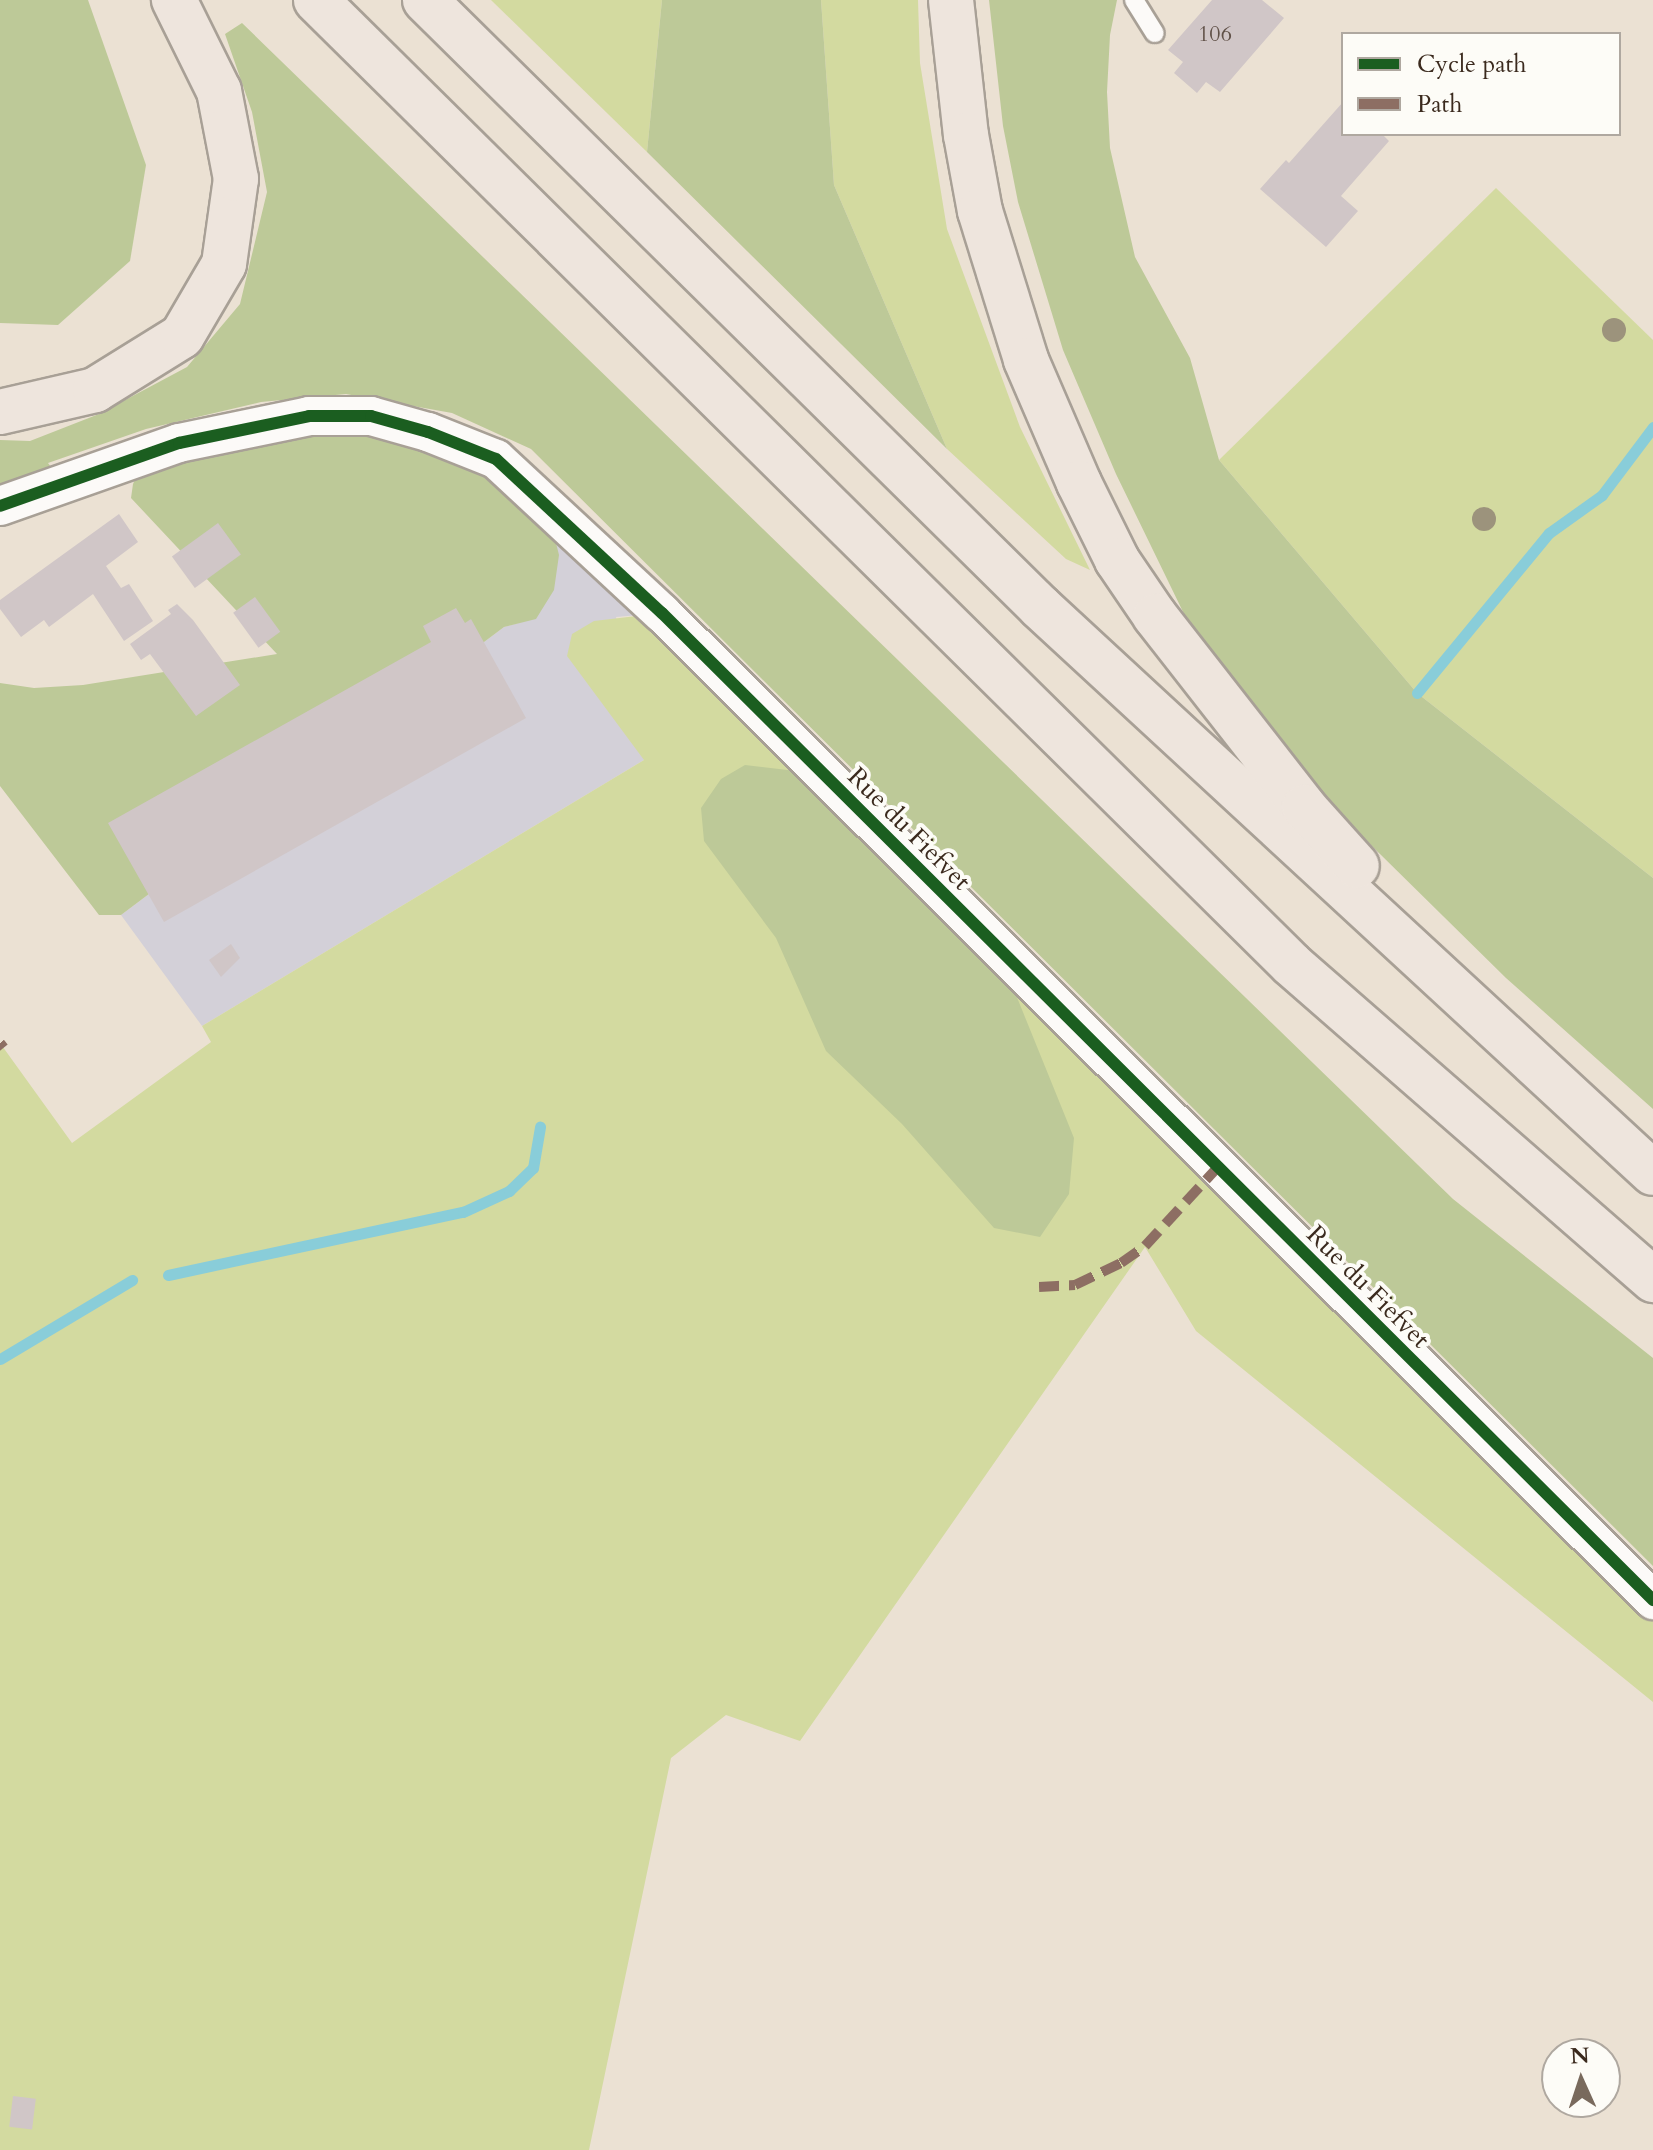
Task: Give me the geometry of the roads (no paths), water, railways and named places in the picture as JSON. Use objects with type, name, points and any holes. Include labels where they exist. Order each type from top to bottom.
[{"type":"highway","points":[[0,412],[95,390],[182,336],[224,264],[236,179],[219,91],[174,0]]},
{"type":"highway","points":[[316,0],[1291,964],[1653,1280]]},
{"type":"highway","points":[[425,0],[1040,607],[1653,1173]]},
{"type":"highway","points":[[951,0],[966,135],[980,211],[999,280],[1053,426],[1117,560],[1196,672],[1304,807],[1546,1076]]},
{"type":"street","name":"Rue du Fiefvet","points":[[0,506],[179,443],[309,416],[371,416],[428,432],[496,459],[662,613],[1653,1600]]},
{"type":"lane","points":[[1134,0],[1155,33]]},
{"type":"waterway","points":[[1417,693],[1549,533],[1602,495],[1653,427]]},
{"type":"waterway","points":[[168,1275],[463,1212],[509,1191],[533,1168],[540,1127]]},
{"type":"waterway","points":[[0,1359],[132,1280]]}]
